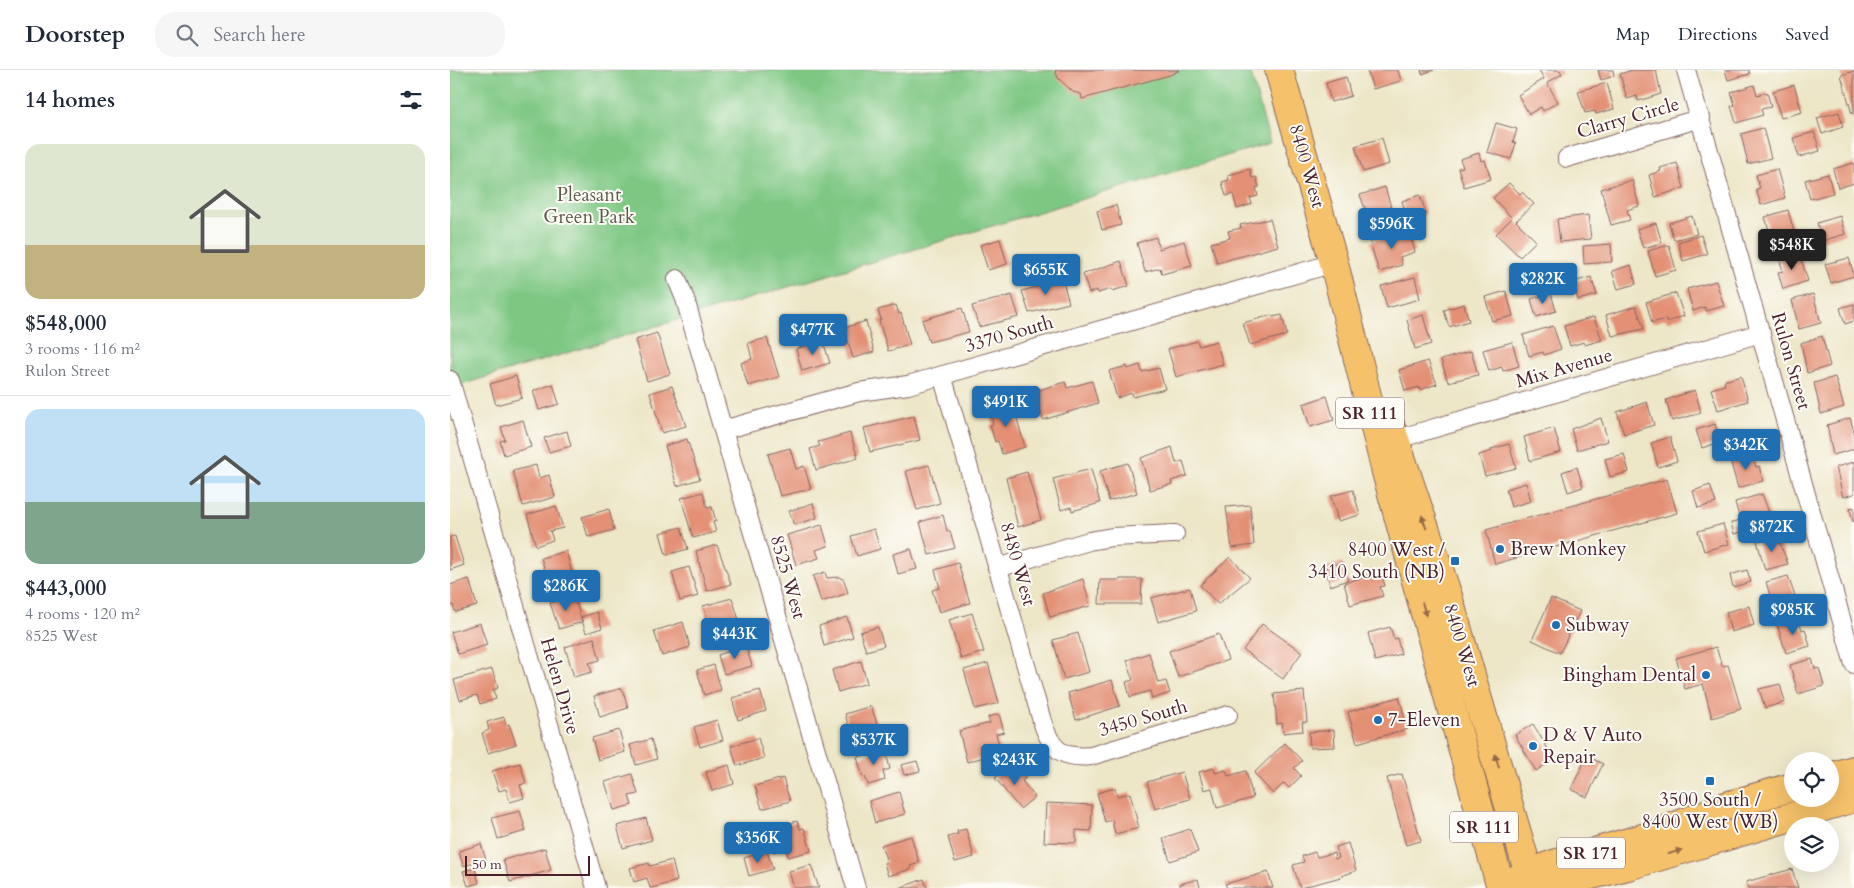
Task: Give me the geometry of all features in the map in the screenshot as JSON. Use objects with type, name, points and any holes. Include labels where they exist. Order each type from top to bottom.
[{"type":"main road","name":"8400 West","points":[[1280,70],[1334,263],[1366,361],[1502,888]]},
{"type":"main road","name":"8400 West","points":[[1387,442],[1447,593],[1527,884]]},
{"type":"main road","points":[[1839,774],[1854,770]]},
{"type":"main road","name":"SR 171","points":[[1527,884],[1554,864],[1653,835],[1726,806],[1784,789]]},
{"type":"main road","name":"SR 171","points":[[1502,888],[1527,884],[1560,883],[1628,866],[1854,798]]},
{"type":"street","name":"Rulon Street","points":[[1686,70],[1854,664]]},
{"type":"street","name":"Clarry Circle","points":[[1567,158],[1700,118]]},
{"type":"street","name":"3370 South","points":[[723,430],[859,392],[908,385],[1334,263]]},
{"type":"street","name":"8525 West","points":[[677,279],[685,299],[856,888]]},
{"type":"street","name":"Mix Avenue","points":[[1387,442],[1761,333]]},
{"type":"street","name":"8480 West","points":[[942,375],[1045,732],[1050,742],[1058,751],[1068,756]]},
{"type":"street","name":"Helen Drive","points":[[450,380],[596,888]]},
{"type":"street","points":[[997,568],[1105,539],[1175,534]]},
{"type":"street","name":"3450 South","points":[[1068,756],[1091,756],[1228,716]]},
{"type":"green space","name":"Pleasant Green Park","points":[[450,70],[1250,70],[1270,143],[450,388]]},
{"type":"building","points":[[1055,70],[1180,70],[1170,75],[1082,99],[1081,94],[1073,92],[1058,78]]},
{"type":"building","points":[[1367,70],[1398,70],[1401,81],[1373,89]]},
{"type":"building","points":[[1421,70],[1434,70],[1422,74]]},
{"type":"building","points":[[1539,70],[1560,70],[1562,74],[1547,83],[1558,102],[1543,111],[1541,107],[1529,114],[1518,95],[1544,79]]},
{"type":"building","points":[[1598,70],[1613,70],[1614,76],[1601,80]]},
{"type":"building","points":[[1632,70],[1656,70],[1661,94],[1638,101],[1637,96],[1627,99],[1620,74]]},
{"type":"building","points":[[1725,70],[1749,70],[1750,74],[1728,80]]},
{"type":"building","points":[[1854,71],[1854,113],[1852,114],[1841,75]]},
{"type":"building","points":[[1346,77],[1351,96],[1331,102],[1326,83]]},
{"type":"building","points":[[1607,83],[1614,109],[1596,114],[1595,111],[1585,113],[1578,91]]},
{"type":"building","points":[[1754,85],[1757,95],[1767,92],[1771,107],[1761,109],[1763,115],[1736,123],[1731,106],[1735,105],[1731,92]]},
{"type":"building","points":[[1794,85],[1802,112],[1781,118],[1773,91]]},
{"type":"building","points":[[1839,112],[1843,127],[1822,134],[1817,118]]},
{"type":"building","points":[[1496,123],[1517,129],[1513,142],[1516,143],[1511,159],[1487,152]]},
{"type":"building","points":[[1763,128],[1771,158],[1748,164],[1741,134]]},
{"type":"building","points":[[1814,132],[1820,151],[1799,157],[1793,138]]},
{"type":"building","points":[[1382,138],[1389,164],[1363,172],[1355,146]]},
{"type":"building","points":[[1479,153],[1481,161],[1485,160],[1491,179],[1464,187],[1458,168],[1463,167],[1460,159]]},
{"type":"building","points":[[1677,163],[1684,188],[1655,197],[1649,175],[1661,171],[1660,168]]},
{"type":"building","points":[[1854,163],[1854,183],[1838,188],[1833,169]]},
{"type":"building","points":[[1250,169],[1252,178],[1256,177],[1259,187],[1256,188],[1258,196],[1250,198],[1252,204],[1237,209],[1233,194],[1226,196],[1222,182],[1229,180],[1228,175]]},
{"type":"building","points":[[1777,169],[1785,198],[1761,205],[1756,189],[1760,188],[1756,175]]},
{"type":"building","points":[[1828,174],[1833,193],[1810,199],[1805,180]]},
{"type":"building","points":[[1632,180],[1639,206],[1627,210],[1630,220],[1611,225],[1601,189]]},
{"type":"building","points":[[1509,183],[1534,204],[1516,221],[1536,241],[1520,257],[1496,234],[1512,218],[1493,198]]},
{"type":"building","points":[[1385,187],[1396,224],[1373,231],[1360,195]]},
{"type":"building","points":[[1420,195],[1426,214],[1407,220],[1402,201]]},
{"type":"building","points":[[1116,205],[1121,225],[1102,230],[1097,211]]},
{"type":"building","points":[[1788,210],[1796,239],[1771,247],[1766,230],[1769,230],[1765,217]]},
{"type":"building","points":[[1588,215],[1591,239],[1560,242],[1557,219]]},
{"type":"building","points":[[1692,216],[1697,234],[1674,240],[1669,223]]},
{"type":"building","points":[[1840,216],[1845,234],[1822,241],[1817,223]]},
{"type":"building","points":[[1270,219],[1278,246],[1217,263],[1211,243],[1230,238],[1228,231],[1241,228],[1240,225]]},
{"type":"building","points":[[1656,223],[1662,243],[1643,248],[1637,229]]},
{"type":"building","points":[[1409,230],[1415,252],[1400,257],[1402,265],[1379,272],[1370,242]]},
{"type":"building","points":[[1701,235],[1707,254],[1683,261],[1678,242]]},
{"type":"building","points":[[1156,237],[1159,249],[1184,241],[1192,266],[1162,274],[1160,268],[1145,272],[1137,243]]},
{"type":"building","points":[[1000,239],[1007,264],[988,270],[980,245]]},
{"type":"building","points":[[1611,244],[1612,262],[1584,264],[1583,246]]},
{"type":"building","points":[[1669,245],[1676,270],[1655,276],[1648,251]]},
{"type":"building","points":[[1799,252],[1808,281],[1783,289],[1778,272],[1783,271],[1779,258]]},
{"type":"building","points":[[1849,258],[1854,276],[1831,283],[1825,264]]},
{"type":"building","points":[[1121,261],[1129,286],[1112,291],[1111,289],[1098,293],[1097,290],[1089,293],[1083,274]]},
{"type":"building","points":[[1631,265],[1636,284],[1618,289],[1612,271]]},
{"type":"building","points":[[1061,274],[1069,303],[1029,313],[1022,291],[1051,283],[1050,280]]},
{"type":"building","points":[[1415,277],[1420,299],[1387,308],[1381,286]]},
{"type":"building","points":[[1591,277],[1597,295],[1578,300],[1573,282]]},
{"type":"building","points":[[1716,281],[1724,306],[1706,311],[1705,307],[1693,311],[1687,289]]},
{"type":"building","points":[[1506,291],[1513,316],[1492,321],[1485,297]]},
{"type":"building","points":[[1551,293],[1556,311],[1536,317],[1531,299]]},
{"type":"building","points":[[1676,293],[1684,316],[1667,322],[1666,319],[1652,323],[1646,302]]},
{"type":"building","points":[[1813,294],[1821,323],[1799,329],[1792,300]]},
{"type":"building","points":[[1012,295],[1019,317],[979,327],[972,306]]},
{"type":"building","points":[[1464,304],[1469,321],[1449,327],[1444,310]]},
{"type":"building","points":[[1854,304],[1854,321],[1845,324],[1840,308]]},
{"type":"building","points":[[896,305],[899,314],[901,313],[910,345],[888,351],[878,310]]},
{"type":"building","points":[[1636,306],[1644,329],[1612,336],[1606,315]]},
{"type":"building","points":[[962,308],[969,332],[929,342],[922,320]]},
{"type":"building","points":[[1272,315],[1273,317],[1282,315],[1287,335],[1250,345],[1243,323]]},
{"type":"building","points":[[1423,315],[1431,344],[1415,349],[1407,320]]},
{"type":"building","points":[[1594,317],[1602,340],[1585,345],[1584,342],[1570,346],[1564,326]]},
{"type":"building","points":[[866,321],[874,352],[853,358],[844,328]]},
{"type":"building","points":[[1553,326],[1561,349],[1544,355],[1543,352],[1529,356],[1523,335]]},
{"type":"building","points":[[657,333],[670,374],[647,381],[635,340]]},
{"type":"building","points":[[1822,336],[1830,366],[1807,373],[1801,343]]},
{"type":"building","points":[[767,338],[779,377],[748,386],[741,363],[752,359],[748,343]]},
{"type":"building","points":[[823,341],[830,363],[802,371],[796,349]]},
{"type":"building","points":[[1197,341],[1199,346],[1216,341],[1223,364],[1176,377],[1168,349]]},
{"type":"building","points":[[1512,342],[1519,366],[1503,371],[1502,367],[1489,371],[1483,350]]},
{"type":"building","points":[[1471,351],[1478,375],[1448,382],[1441,360]]},
{"type":"building","points":[[1428,361],[1437,384],[1420,390],[1419,387],[1405,391],[1399,370]]},
{"type":"building","points":[[1140,365],[1142,372],[1159,368],[1165,389],[1133,397],[1132,393],[1117,398],[1109,371]]},
{"type":"building","points":[[516,376],[522,398],[496,405],[490,384]]},
{"type":"building","points":[[1741,376],[1748,401],[1718,410],[1711,389],[1725,385],[1724,381]]},
{"type":"building","points":[[1835,377],[1844,407],[1821,414],[1814,383]]},
{"type":"building","points":[[1092,381],[1098,403],[1043,420],[1035,391],[1065,382],[1067,388]]},
{"type":"building","points":[[553,384],[559,404],[539,410],[533,391]]},
{"type":"building","points":[[672,386],[686,426],[662,433],[650,393]]},
{"type":"building","points":[[1695,390],[1701,413],[1672,421],[1666,400]]},
{"type":"building","points":[[1327,396],[1334,420],[1310,427],[1303,404]]},
{"type":"building","points":[[1012,401],[1025,447],[1002,454],[998,441],[995,442],[990,425],[993,424],[989,408]]},
{"type":"building","points":[[1647,402],[1654,425],[1624,434],[1617,412]]},
{"type":"building","points":[[914,416],[920,440],[870,452],[864,428]]},
{"type":"building","points":[[1601,418],[1608,441],[1577,450],[1571,429]]},
{"type":"building","points":[[1850,418],[1854,431],[1854,449],[1833,455],[1827,425]]},
{"type":"building","points":[[523,420],[531,447],[504,455],[500,441],[505,440],[501,427]]},
{"type":"building","points":[[1715,424],[1720,442],[1702,448],[1696,430]]},
{"type":"building","points":[[1554,428],[1561,452],[1530,461],[1524,437]]},
{"type":"building","points":[[567,431],[571,446],[549,452],[544,438]]},
{"type":"building","points":[[850,433],[858,458],[816,470],[810,449],[820,446],[818,442]]},
{"type":"building","points":[[1670,437],[1677,461],[1658,467],[1651,443]]},
{"type":"building","points":[[687,439],[700,479],[677,486],[665,446]]},
{"type":"building","points":[[1509,444],[1516,468],[1485,476],[1479,455],[1492,451],[1491,449]]},
{"type":"building","points":[[1172,447],[1176,463],[1183,461],[1187,476],[1171,481],[1172,484],[1150,490],[1141,458]]},
{"type":"building","points":[[790,448],[796,469],[804,466],[811,489],[780,496],[768,454]]},
{"type":"building","points":[[1752,453],[1756,467],[1759,466],[1763,481],[1738,488],[1730,460]]},
{"type":"building","points":[[1624,454],[1629,472],[1610,477],[1605,459]]},
{"type":"building","points":[[1854,462],[1854,494],[1843,497],[1836,467]]},
{"type":"building","points":[[1128,463],[1137,493],[1109,501],[1100,471]]},
{"type":"building","points":[[536,465],[539,478],[549,475],[555,497],[523,506],[513,471]]},
{"type":"building","points":[[929,465],[940,503],[917,510],[906,471]]},
{"type":"building","points":[[1577,467],[1583,487],[1568,492],[1562,472]]},
{"type":"building","points":[[1091,469],[1100,503],[1072,511],[1071,507],[1061,510],[1053,479]]},
{"type":"building","points":[[1027,472],[1041,520],[1018,527],[1006,478]]},
{"type":"building","points":[[1667,479],[1677,513],[1495,564],[1486,530]]},
{"type":"building","points":[[1526,483],[1531,501],[1511,507],[1506,489]]},
{"type":"building","points":[[1710,485],[1716,503],[1698,508],[1693,491]]},
{"type":"building","points":[[1353,490],[1360,515],[1338,521],[1331,496]]},
{"type":"building","points":[[703,492],[707,508],[712,507],[716,521],[713,522],[716,532],[693,538],[681,498]]},
{"type":"building","points":[[1762,494],[1773,523],[1770,524],[1773,532],[1747,540],[1745,531],[1734,534],[1731,523],[1740,520],[1735,502]]},
{"type":"building","points":[[813,503],[817,518],[794,525],[789,511]]},
{"type":"building","points":[[1250,505],[1254,545],[1232,548],[1226,507]]},
{"type":"building","points":[[556,506],[563,528],[550,531],[553,540],[536,546],[527,515]]},
{"type":"building","points":[[1854,507],[1854,522],[1853,522],[1850,508]]},
{"type":"building","points":[[609,509],[614,530],[588,537],[582,517]]},
{"type":"building","points":[[943,515],[947,531],[950,531],[955,548],[929,555],[920,522]]},
{"type":"building","points":[[1723,524],[1729,544],[1704,551],[1698,531]]},
{"type":"building","points":[[822,525],[828,546],[816,550],[819,558],[796,565],[787,535]]},
{"type":"building","points":[[681,527],[688,549],[666,555],[660,533]]},
{"type":"building","points":[[874,529],[880,549],[857,556],[851,536]]},
{"type":"building","points":[[1777,535],[1788,564],[1765,570],[1757,541]]},
{"type":"building","points":[[455,536],[464,565],[450,570],[450,537]]},
{"type":"building","points":[[717,545],[731,584],[707,591],[696,551]]},
{"type":"building","points":[[911,549],[917,569],[898,574],[893,554]]},
{"type":"building","points":[[566,551],[572,573],[548,580],[541,558]]},
{"type":"building","points":[[1230,557],[1250,578],[1218,604],[1200,585]]},
{"type":"building","points":[[1342,562],[1348,580],[1330,586],[1325,568]]},
{"type":"building","points":[[958,563],[970,603],[939,612],[932,590],[940,588],[935,570]]},
{"type":"building","points":[[689,567],[698,596],[680,601],[672,572]]},
{"type":"building","points":[[1747,570],[1751,582],[1733,587],[1730,575]]},
{"type":"building","points":[[825,572],[827,578],[839,577],[844,580],[848,593],[821,602],[813,576]]},
{"type":"building","points":[[1381,572],[1385,586],[1380,587],[1383,596],[1350,605],[1344,583]]},
{"type":"building","points":[[1788,576],[1798,605],[1775,612],[1766,582]]},
{"type":"building","points":[[469,579],[477,606],[455,612],[453,605],[450,606],[450,585]]},
{"type":"building","points":[[1083,579],[1090,606],[1050,617],[1043,593]]},
{"type":"building","points":[[1142,579],[1141,604],[1099,604],[1100,580]]},
{"type":"building","points":[[1190,588],[1196,611],[1158,622],[1151,598]]},
{"type":"building","points":[[574,596],[582,622],[559,629],[550,603]]},
{"type":"building","points":[[732,598],[739,620],[710,628],[703,606]]},
{"type":"building","name":"Subway","points":[[1551,598],[1580,611],[1560,653],[1532,640]]},
{"type":"building","points":[[1749,606],[1754,625],[1731,632],[1726,612]]},
{"type":"building","points":[[597,612],[602,628],[586,633],[581,617]]},
{"type":"building","points":[[972,613],[984,652],[961,659],[949,620]]},
{"type":"building","points":[[847,617],[853,637],[824,646],[819,626]]},
{"type":"building","points":[[1798,618],[1802,630],[1805,629],[1810,646],[1786,653],[1777,624]]},
{"type":"building","points":[[683,622],[690,647],[662,656],[654,631]]},
{"type":"building","points":[[480,623],[487,645],[458,654],[451,632]]},
{"type":"building","points":[[1262,624],[1302,652],[1283,679],[1243,650]]},
{"type":"building","points":[[878,627],[884,646],[866,651],[860,632]]},
{"type":"building","points":[[1390,627],[1394,639],[1397,638],[1401,654],[1375,661],[1368,633]]},
{"type":"building","points":[[1078,633],[1089,672],[1064,679],[1053,640]]},
{"type":"building","points":[[1219,634],[1228,660],[1178,677],[1169,651]]},
{"type":"building","points":[[594,638],[600,660],[589,663],[592,672],[574,677],[565,647]]},
{"type":"building","points":[[746,646],[752,666],[724,674],[718,655]]},
{"type":"building","name":"Bingham Dental","points":[[1716,647],[1722,666],[1728,665],[1741,709],[1712,718],[1703,684],[1685,689],[1676,658]]},
{"type":"building","points":[[1149,653],[1158,683],[1166,681],[1170,693],[1152,699],[1150,691],[1130,697],[1126,682],[1133,680],[1127,660]]},
{"type":"building","points":[[1812,659],[1815,669],[1819,668],[1824,686],[1798,694],[1790,665]]},
{"type":"building","points":[[861,661],[867,683],[838,692],[832,670]]},
{"type":"building","points":[[988,663],[999,703],[975,709],[964,670]]},
{"type":"building","points":[[714,665],[721,690],[704,695],[697,670]]},
{"type":"building","points":[[492,669],[498,688],[493,690],[496,699],[480,704],[477,695],[460,700],[454,680]]},
{"type":"building","points":[[1112,680],[1120,706],[1076,720],[1068,693]]},
{"type":"building","points":[[1780,684],[1785,702],[1765,708],[1759,689]]},
{"type":"building","points":[[622,688],[628,708],[600,717],[594,696]]},
{"type":"building","points":[[760,690],[766,711],[738,720],[732,698]]},
{"type":"building","points":[[1304,691],[1307,722],[1302,722],[1303,731],[1283,733],[1282,723],[1277,724],[1274,694]]},
{"type":"building","name":"7-Eleven","points":[[1399,697],[1408,729],[1357,743],[1348,712]]},
{"type":"building","points":[[871,706],[878,727],[851,735],[845,714]]},
{"type":"building","points":[[999,714],[1004,732],[996,734],[1001,752],[967,762],[959,731],[990,723],[988,717]]},
{"type":"building","points":[[504,717],[506,725],[509,724],[516,744],[488,753],[482,733],[489,730],[487,722]]},
{"type":"building","points":[[717,720],[723,740],[700,747],[694,727]]},
{"type":"building","name":"D & V Auto Repair","points":[[1533,724],[1552,756],[1551,761],[1536,771],[1515,735]]},
{"type":"building","points":[[619,730],[625,752],[598,760],[592,738]]},
{"type":"building","points":[[1334,730],[1335,747],[1310,748],[1309,732]]},
{"type":"building","points":[[758,738],[764,758],[737,766],[731,746]]},
{"type":"building","points":[[651,739],[657,759],[636,765],[630,745]]},
{"type":"building","points":[[1285,743],[1302,761],[1294,768],[1301,776],[1289,788],[1284,783],[1273,794],[1254,773]]},
{"type":"building","points":[[885,749],[890,769],[883,771],[885,780],[868,785],[865,776],[863,777],[857,757]]},
{"type":"building","points":[[1587,756],[1603,764],[1587,797],[1571,789]]},
{"type":"building","points":[[917,761],[920,771],[904,775],[901,765]]},
{"type":"building","points":[[520,763],[526,783],[520,785],[524,798],[510,802],[506,789],[499,791],[492,771]]},
{"type":"building","points":[[1013,763],[1026,778],[1022,781],[1035,797],[1020,809],[995,778]]},
{"type":"building","points":[[729,765],[734,784],[712,791],[706,772]]},
{"type":"building","points":[[1214,768],[1215,773],[1226,770],[1228,776],[1246,771],[1253,798],[1217,808],[1212,788],[1204,790],[1199,772]]},
{"type":"building","points":[[1182,772],[1190,799],[1155,809],[1147,782]]},
{"type":"building","points":[[632,774],[638,794],[629,796],[632,805],[614,810],[605,782]]},
{"type":"building","name":"7-Eleven","points":[[1402,774],[1421,841],[1406,845],[1387,778]]},
{"type":"building","points":[[783,778],[790,801],[762,809],[755,786]]},
{"type":"building","points":[[1115,788],[1117,796],[1130,793],[1139,828],[1115,834],[1112,820],[1105,822],[1097,793]]},
{"type":"building","points":[[899,792],[905,814],[875,823],[869,801]]},
{"type":"building","points":[[1046,803],[1092,805],[1091,831],[1076,830],[1076,843],[1044,842]]},
{"type":"building","points":[[520,811],[526,831],[498,839],[492,818]]},
{"type":"building","points":[[646,818],[652,840],[623,848],[617,826]]},
{"type":"building","points":[[797,821],[800,829],[804,828],[811,851],[788,857],[786,848],[773,852],[767,830]]},
{"type":"building","points":[[966,829],[974,857],[955,862],[948,837],[958,834],[957,831]]},
{"type":"building","points":[[1190,829],[1198,852],[1170,861],[1163,838]]},
{"type":"building","points":[[911,836],[919,863],[910,866],[911,869],[888,876],[884,863],[887,862],[881,845]]},
{"type":"building","points":[[1348,843],[1356,871],[1300,888],[1293,865],[1304,862],[1302,856],[1315,852],[1317,857],[1334,853],[1335,859],[1339,858],[1336,847]]},
{"type":"building","points":[[481,844],[486,860],[463,866],[459,851]]},
{"type":"building","points":[[545,848],[551,870],[510,882],[503,860]]},
{"type":"building","points":[[767,851],[773,869],[749,876],[744,858]]},
{"type":"building","points":[[672,860],[677,881],[652,888],[650,888],[647,878],[634,882],[630,868],[649,863],[650,866]]},
{"type":"building","points":[[811,865],[819,888],[794,888],[789,871]]},
{"type":"building","points":[[475,868],[479,883],[468,886],[463,871]]},
{"type":"building","points":[[1784,871],[1793,872],[1798,888],[1748,888],[1746,882]]},
{"type":"building","points":[[1268,872],[1273,888],[1227,888],[1225,884]]},
{"type":"building","points":[[924,879],[927,888],[899,888]]},
{"type":"building","points":[[1198,879],[1200,888],[1181,888],[1180,884]]},
{"type":"place","name":"Brew Monkey","points":[[1500,549]]},
{"type":"place","name":"8400 West / 3410 South (NB)","points":[[1455,561]]},
{"type":"place","name":"Subway","points":[[1556,625]]},
{"type":"place","name":"Bingham Dental","points":[[1706,675]]},
{"type":"place","name":"7-Eleven","points":[[1378,720]]},
{"type":"place","name":"D & V Auto Repair","points":[[1533,746]]},
{"type":"place","name":"3500 South / 8400 West (WB)","points":[[1710,781]]}]
